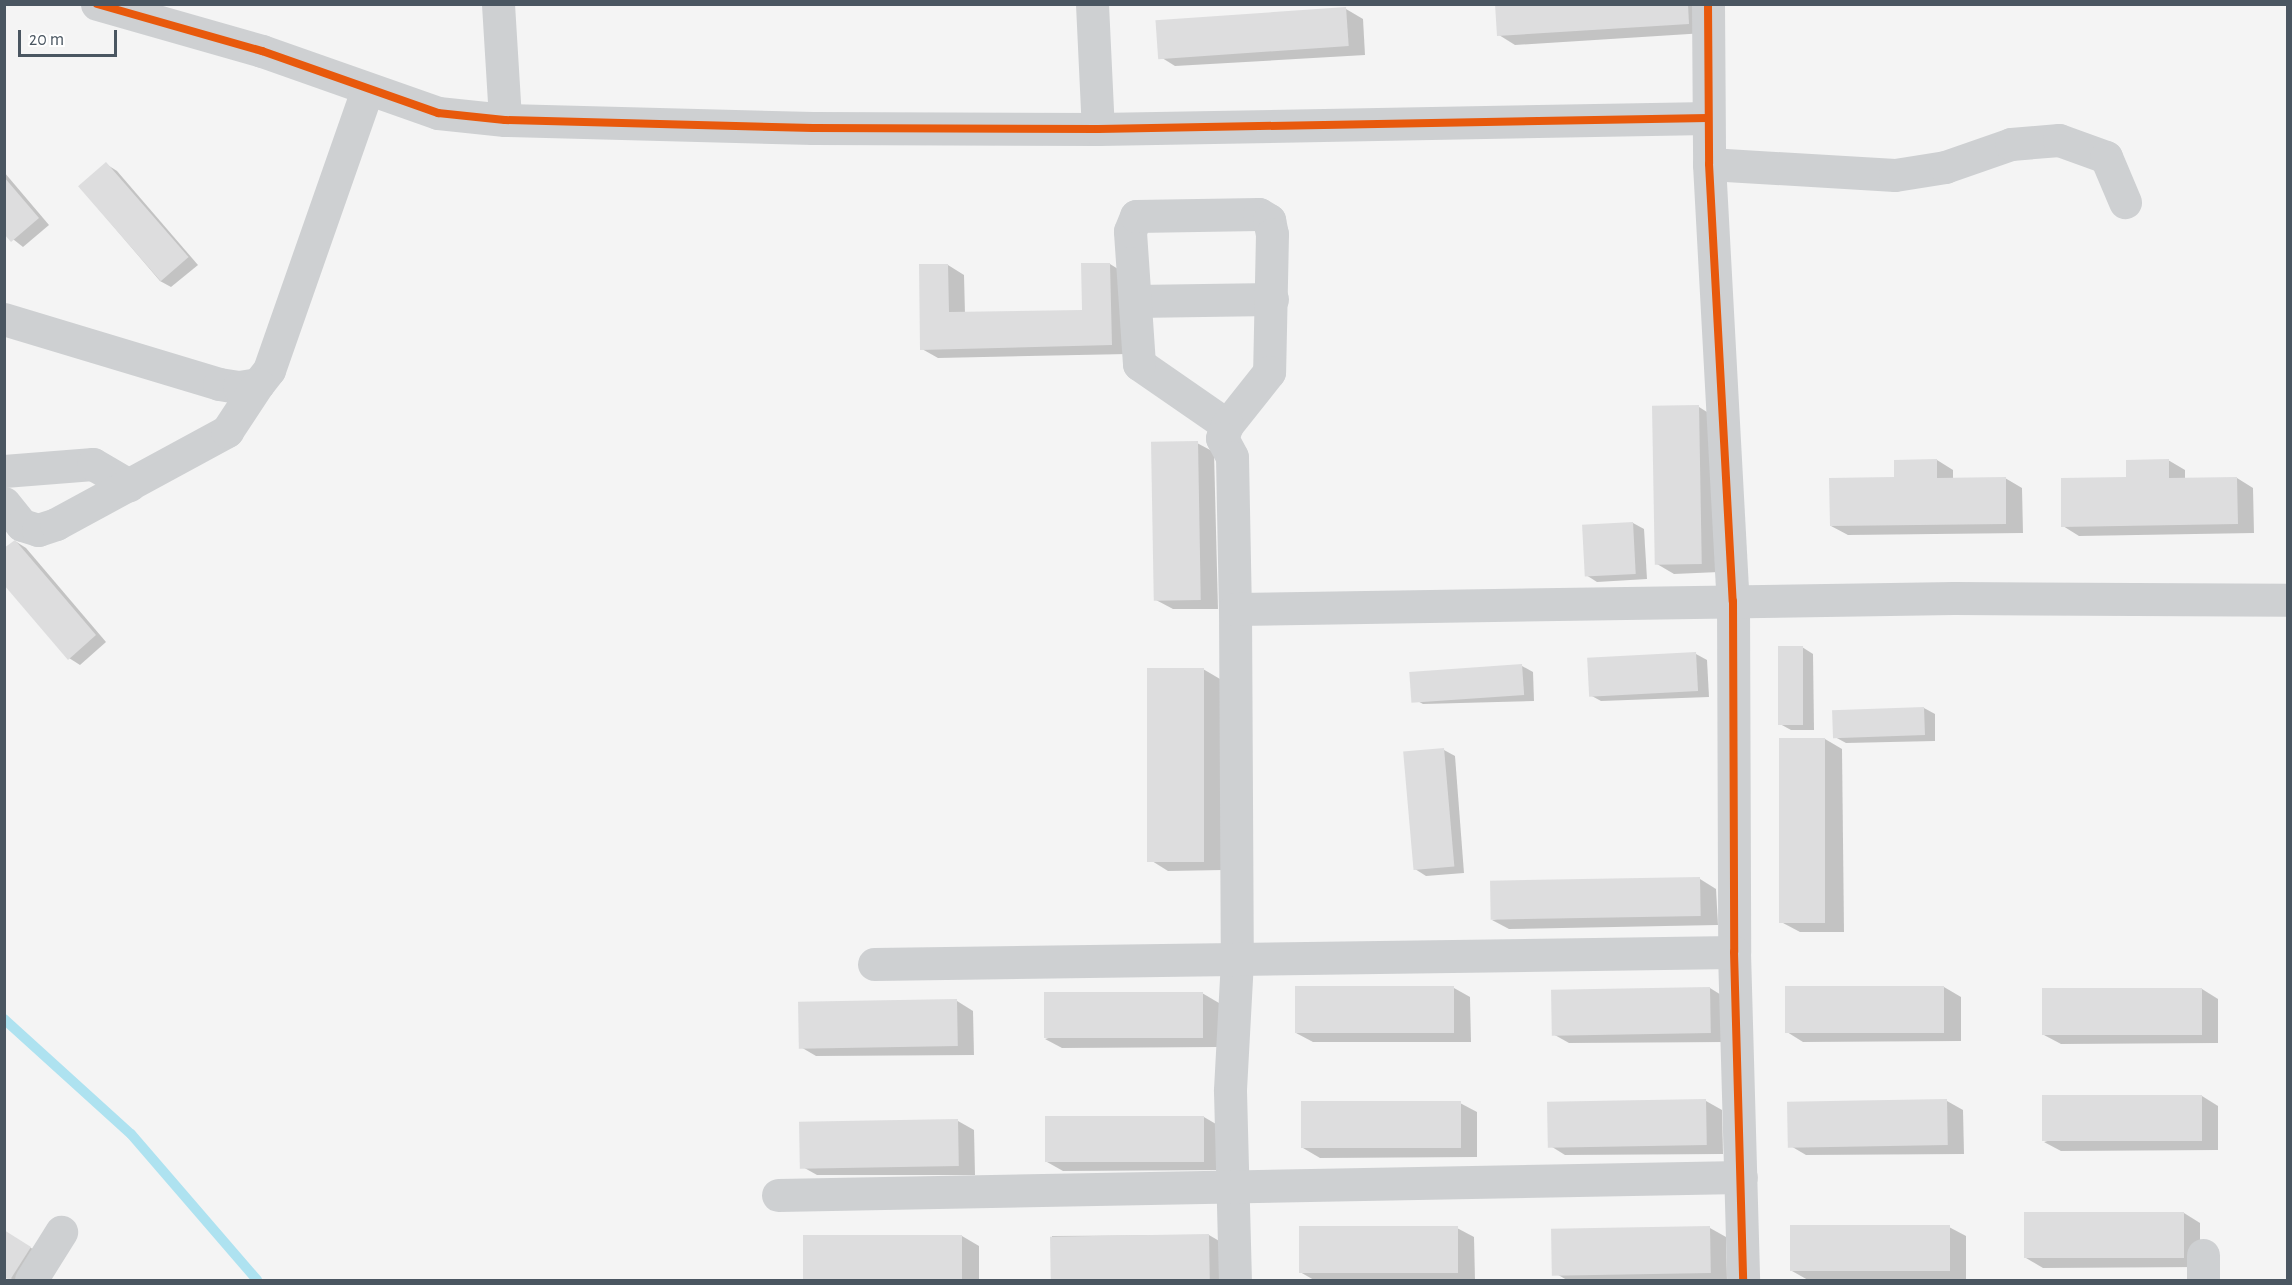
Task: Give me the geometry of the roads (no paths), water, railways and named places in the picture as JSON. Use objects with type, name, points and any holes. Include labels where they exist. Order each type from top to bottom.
[{"type":"street","points":[[97,4],[262,51],[367,90],[438,113],[505,120],[813,128],[1098,129],[1708,117]]},
{"type":"street","points":[[498,4],[505,120]]},
{"type":"street","points":[[1092,4],[1098,129]]},
{"type":"street","points":[[1708,4],[1709,164],[1733,601],[1734,952],[1743,1281]]},
{"type":"street","points":[[4,503],[22,525],[38,530],[129,485],[227,431],[269,370],[367,90]]},
{"type":"street","points":[[1709,164],[1895,175],[1945,167],[2011,144],[2059,140],[2106,157],[2125,202]]},
{"type":"street","points":[[1227,425],[1139,364],[1130,231],[1136,216],[1259,214],[1269,220],[1272,234],[1269,372],[1227,425],[1222,438],[1232,458],[1237,960],[1230,1091],[1235,1281]]},
{"type":"street","points":[[1135,302],[1272,299]]},
{"type":"street","points":[[4,319],[219,384],[239,387],[258,384]]},
{"type":"street","points":[[4,471],[93,464],[129,485]]},
{"type":"street","points":[[1234,609],[1733,601],[2288,600]]},
{"type":"street","points":[[874,964],[1734,952]]},
{"type":"street","points":[[778,1196],[1233,1190],[1741,1177]]},
{"type":"street","points":[[31,1281],[61,1232]]},
{"type":"waterway","points":[[4,1019],[131,1134],[257,1280]]}]
